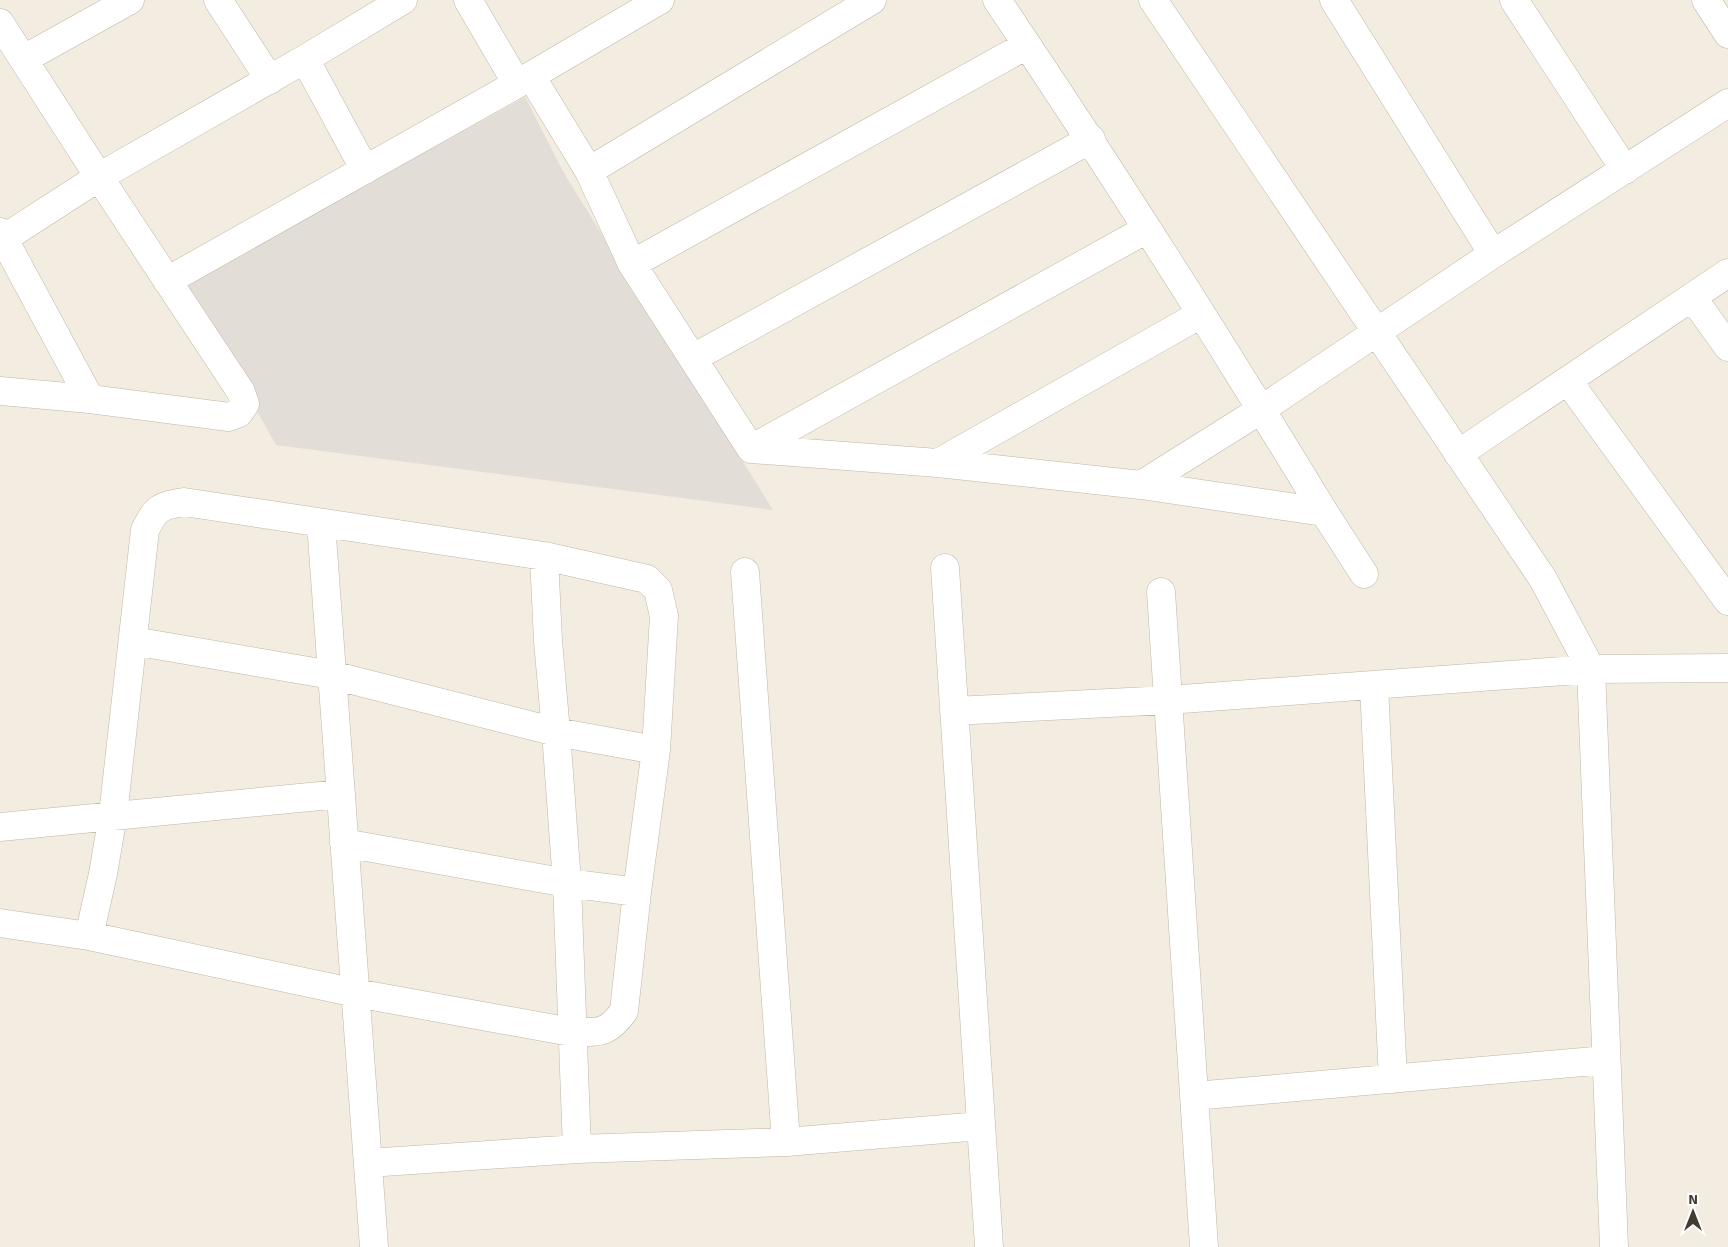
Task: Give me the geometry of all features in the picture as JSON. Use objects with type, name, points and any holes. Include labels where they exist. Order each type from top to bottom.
[{"type":"street","points":[[24,59],[130,0]]},
{"type":"street","points":[[218,0],[270,80]]},
{"type":"street","points":[[90,398],[2,237],[99,177],[270,80],[403,0]]},
{"type":"street","points":[[468,0],[589,172],[632,264],[751,449]]},
{"type":"street","points":[[167,282],[524,80],[660,0]]},
{"type":"street","points":[[589,172],[872,0]]},
{"type":"street","points":[[997,0],[1091,139],[1364,574]]},
{"type":"street","points":[[1153,0],[1543,579],[1592,669],[1614,1247]]},
{"type":"street","points":[[1334,0],[1493,254]]},
{"type":"street","points":[[1514,0],[1625,170]]},
{"type":"street","points":[[1706,0],[1728,34]]},
{"type":"street","points":[[0,23],[167,282],[241,392],[245,404],[239,414],[229,417],[90,398],[0,391]]},
{"type":"street","points":[[632,264],[1028,45]]},
{"type":"street","points":[[305,59],[365,170]]},
{"type":"street","points":[[1141,485],[1262,409],[1493,254],[1728,102]]},
{"type":"street","points":[[693,358],[1091,139]]},
{"type":"street","points":[[751,449],[1147,229]]},
{"type":"street","points":[[1458,454],[1728,273]]},
{"type":"street","points":[[1692,297],[1728,347]]},
{"type":"street","points":[[938,463],[1201,314]]},
{"type":"street","points":[[1568,381],[1728,601]]},
{"type":"street","points":[[751,449],[938,463],[1141,485],[1324,512]]},
{"type":"street","points":[[0,923],[89,936],[356,993],[571,1032],[602,1032],[615,1023],[624,1010],[637,892],[656,750],[664,616],[658,590],[647,579],[544,556],[184,502],[168,505],[154,512],[145,530],[113,815],[103,874],[89,936]]},
{"type":"street","points":[[321,522],[374,1247]]},
{"type":"street","points":[[544,556],[548,641],[566,883],[577,1149]]},
{"type":"street","points":[[945,568],[988,1247]]},
{"type":"street","points":[[744,572],[786,1142]]},
{"type":"street","points":[[1162,592],[1204,1247]]},
{"type":"street","points":[[133,640],[332,675],[556,732],[656,750]]},
{"type":"street","points":[[954,711],[1168,700],[1592,669],[1728,668]]},
{"type":"street","points":[[1374,686],[1393,1079]]},
{"type":"street","points":[[0,827],[341,794]]},
{"type":"street","points":[[344,843],[566,883],[637,892]]},
{"type":"street","points":[[1194,1096],[1606,1060]]},
{"type":"street","points":[[368,1163],[577,1149],[786,1142],[980,1126]]},
{"type":"shaded area","points":[[525,97],[565,175],[773,510],[276,445],[186,284]]}]
